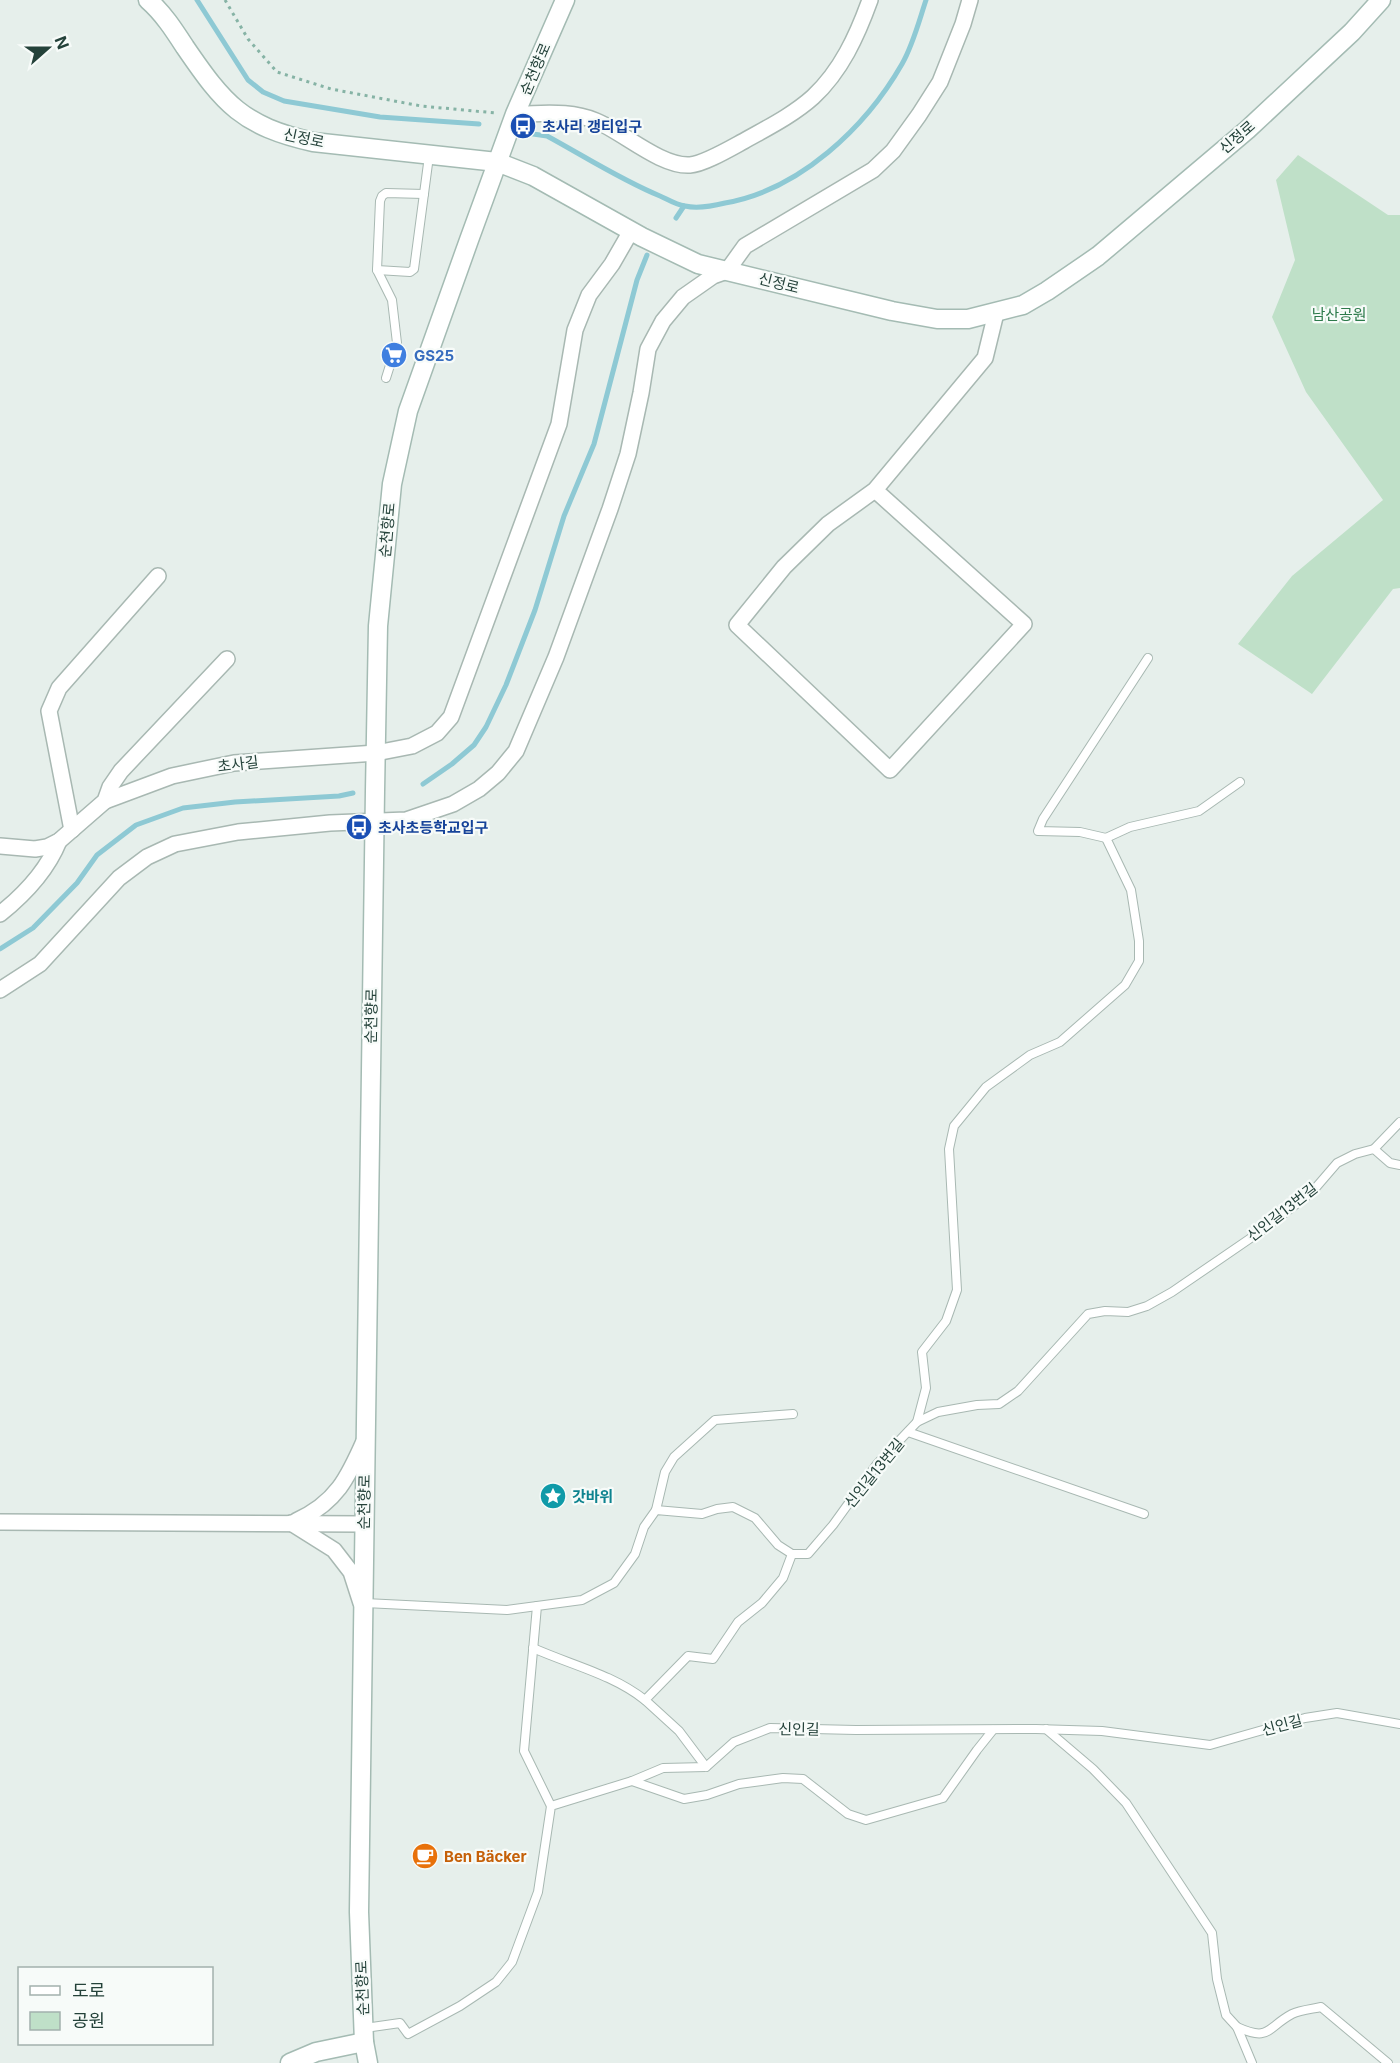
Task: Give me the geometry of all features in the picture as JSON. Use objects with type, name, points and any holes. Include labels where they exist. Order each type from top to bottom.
[{"type":"main road","name":"신정로","points":[[148,0],[161,12],[213,88],[234,109],[258,124],[285,136],[313,142],[497,162],[533,176],[631,231],[698,264],[892,311],[937,319],[968,319],[1023,305],[1098,256],[1247,130],[1352,32],[1381,0]]},
{"type":"main road","name":"순천향로","points":[[368,2063],[364,2035],[359,1912],[378,626],[392,484],[408,411],[515,114],[565,0]]},
{"type":"main road","points":[[290,2063],[364,2035]]},
{"type":"main road","points":[[329,2063],[364,2035]]},
{"type":"street","points":[[515,114],[573,113],[598,122],[667,160],[690,165],[722,154],[783,119],[812,98],[835,72],[859,30],[870,0]]},
{"type":"street","points":[[0,990],[40,964],[119,878],[147,857],[175,844],[238,832],[406,820],[453,804],[479,789],[498,773],[516,751],[556,657],[628,453],[648,349],[663,321],[683,297],[714,276],[727,271],[745,246],[873,170],[893,151],[940,82],[970,0]]},
{"type":"street","name":"초사길","points":[[105,801],[172,776],[234,763],[376,753],[412,746],[437,733],[451,717],[559,424],[575,330],[589,295],[612,264],[631,231]]},
{"type":"street","points":[[875,490],[1024,624],[890,770],[737,625],[784,567],[828,524],[875,490],[985,358],[996,313]]},
{"type":"street","points":[[72,830],[49,711],[59,688],[158,576]]},
{"type":"street","points":[[0,846],[47,848],[72,830],[105,801],[110,787],[121,771],[227,660]]},
{"type":"street","points":[[0,914],[20,898],[51,860],[58,841]]},
{"type":"street","points":[[291,1523],[313,1513],[330,1500],[348,1478],[365,1439]]},
{"type":"street","points":[[0,1522],[364,1524]]},
{"type":"street","points":[[291,1523],[333,1550],[351,1572],[363,1606]]},
{"type":"lane","points":[[377,270],[412,272],[429,154]]},
{"type":"lane","points":[[386,378],[397,343],[392,300],[377,270],[382,196],[386,193],[424,194]]},
{"type":"lane","points":[[1148,658],[1043,819],[1038,831],[1080,832],[1106,838],[1130,827],[1199,811],[1239,782]]},
{"type":"lane","points":[[917,1422],[926,1388],[922,1352],[946,1321],[957,1290],[949,1149],[954,1126],[986,1087],[1030,1055],[1060,1042],[1125,985],[1139,962],[1139,941],[1131,890],[1106,838]]},
{"type":"lane","points":[[1400,1122],[1374,1149],[1390,1163],[1400,1166]]},
{"type":"lane","name":"신인길13번길","points":[[792,1554],[808,1554],[877,1464],[917,1422],[938,1412],[977,1405],[999,1404],[1018,1391],[1088,1314],[1105,1311],[1128,1312],[1172,1292],[1312,1192],[1337,1163],[1355,1154],[1374,1149]]},
{"type":"lane","points":[[363,1606],[507,1610],[582,1600],[614,1583],[635,1554],[644,1527],[656,1510],[665,1472],[675,1457],[715,1420],[793,1414]]},
{"type":"lane","points":[[908,1431],[1144,1514]]},
{"type":"lane","points":[[645,1700],[688,1656],[714,1659],[738,1622],[762,1603],[783,1578],[792,1554],[777,1545],[756,1518],[733,1507],[702,1514],[656,1510]]},
{"type":"lane","points":[[364,2035],[400,2023],[408,2034],[460,2006],[496,1982],[512,1962],[538,1892],[551,1806],[524,1751],[537,1606]]},
{"type":"lane","points":[[533,1648],[566,1663],[611,1677],[645,1700],[680,1731],[706,1767]]},
{"type":"lane","name":"신인길","points":[[706,1767],[734,1742],[770,1728],[1102,1731],[1210,1745],[1305,1718],[1337,1713],[1400,1724]]},
{"type":"lane","points":[[1046,1729],[1093,1769],[1126,1803],[1212,1933],[1217,1979],[1226,2015],[1237,2027],[1252,2063]]},
{"type":"lane","points":[[632,1781],[684,1798],[707,1795],[739,1784],[783,1778],[803,1779],[848,1814],[866,1820],[943,1798],[976,1750],[993,1730]]},
{"type":"lane","points":[[551,1806],[632,1781],[663,1768],[706,1767]]},
{"type":"lane","points":[[1237,2027],[1254,2035],[1268,2032],[1294,2013],[1321,2007],[1388,2063]]},
{"type":"path","points":[[225,0],[248,39],[277,72],[331,89],[410,104],[515,114]]},
{"type":"green space","name":"남산공원","points":[[1298,155],[1388,215],[1400,215],[1400,588],[1393,589],[1312,694],[1238,644],[1292,576],[1383,500],[1306,392],[1272,317],[1295,260],[1276,180]]},
{"type":"waterway","points":[[197,0],[248,80],[263,92],[284,101],[380,117],[479,124]]},
{"type":"waterway","points":[[533,134],[547,136],[631,183],[682,205],[705,207],[753,196],[779,185],[804,170],[828,152],[870,110],[906,57],[926,0]]},
{"type":"waterway","points":[[676,218],[684,206]]},
{"type":"waterway","points":[[423,784],[474,745],[486,727],[506,685],[535,610],[564,516],[594,444],[637,280],[647,255]]},
{"type":"waterway","points":[[0,949],[33,928],[77,883],[97,855],[136,825],[183,808],[353,793]]},
{"type":"place","name":"초사리 갱티입구","points":[[523,126]]},
{"type":"place","name":"GS25","points":[[394,355]]},
{"type":"place","name":"초사초등학교입구","points":[[359,827]]},
{"type":"place","name":"갓바위","points":[[553,1496]]},
{"type":"place","name":"Ben Bäcker","points":[[425,1856]]}]
